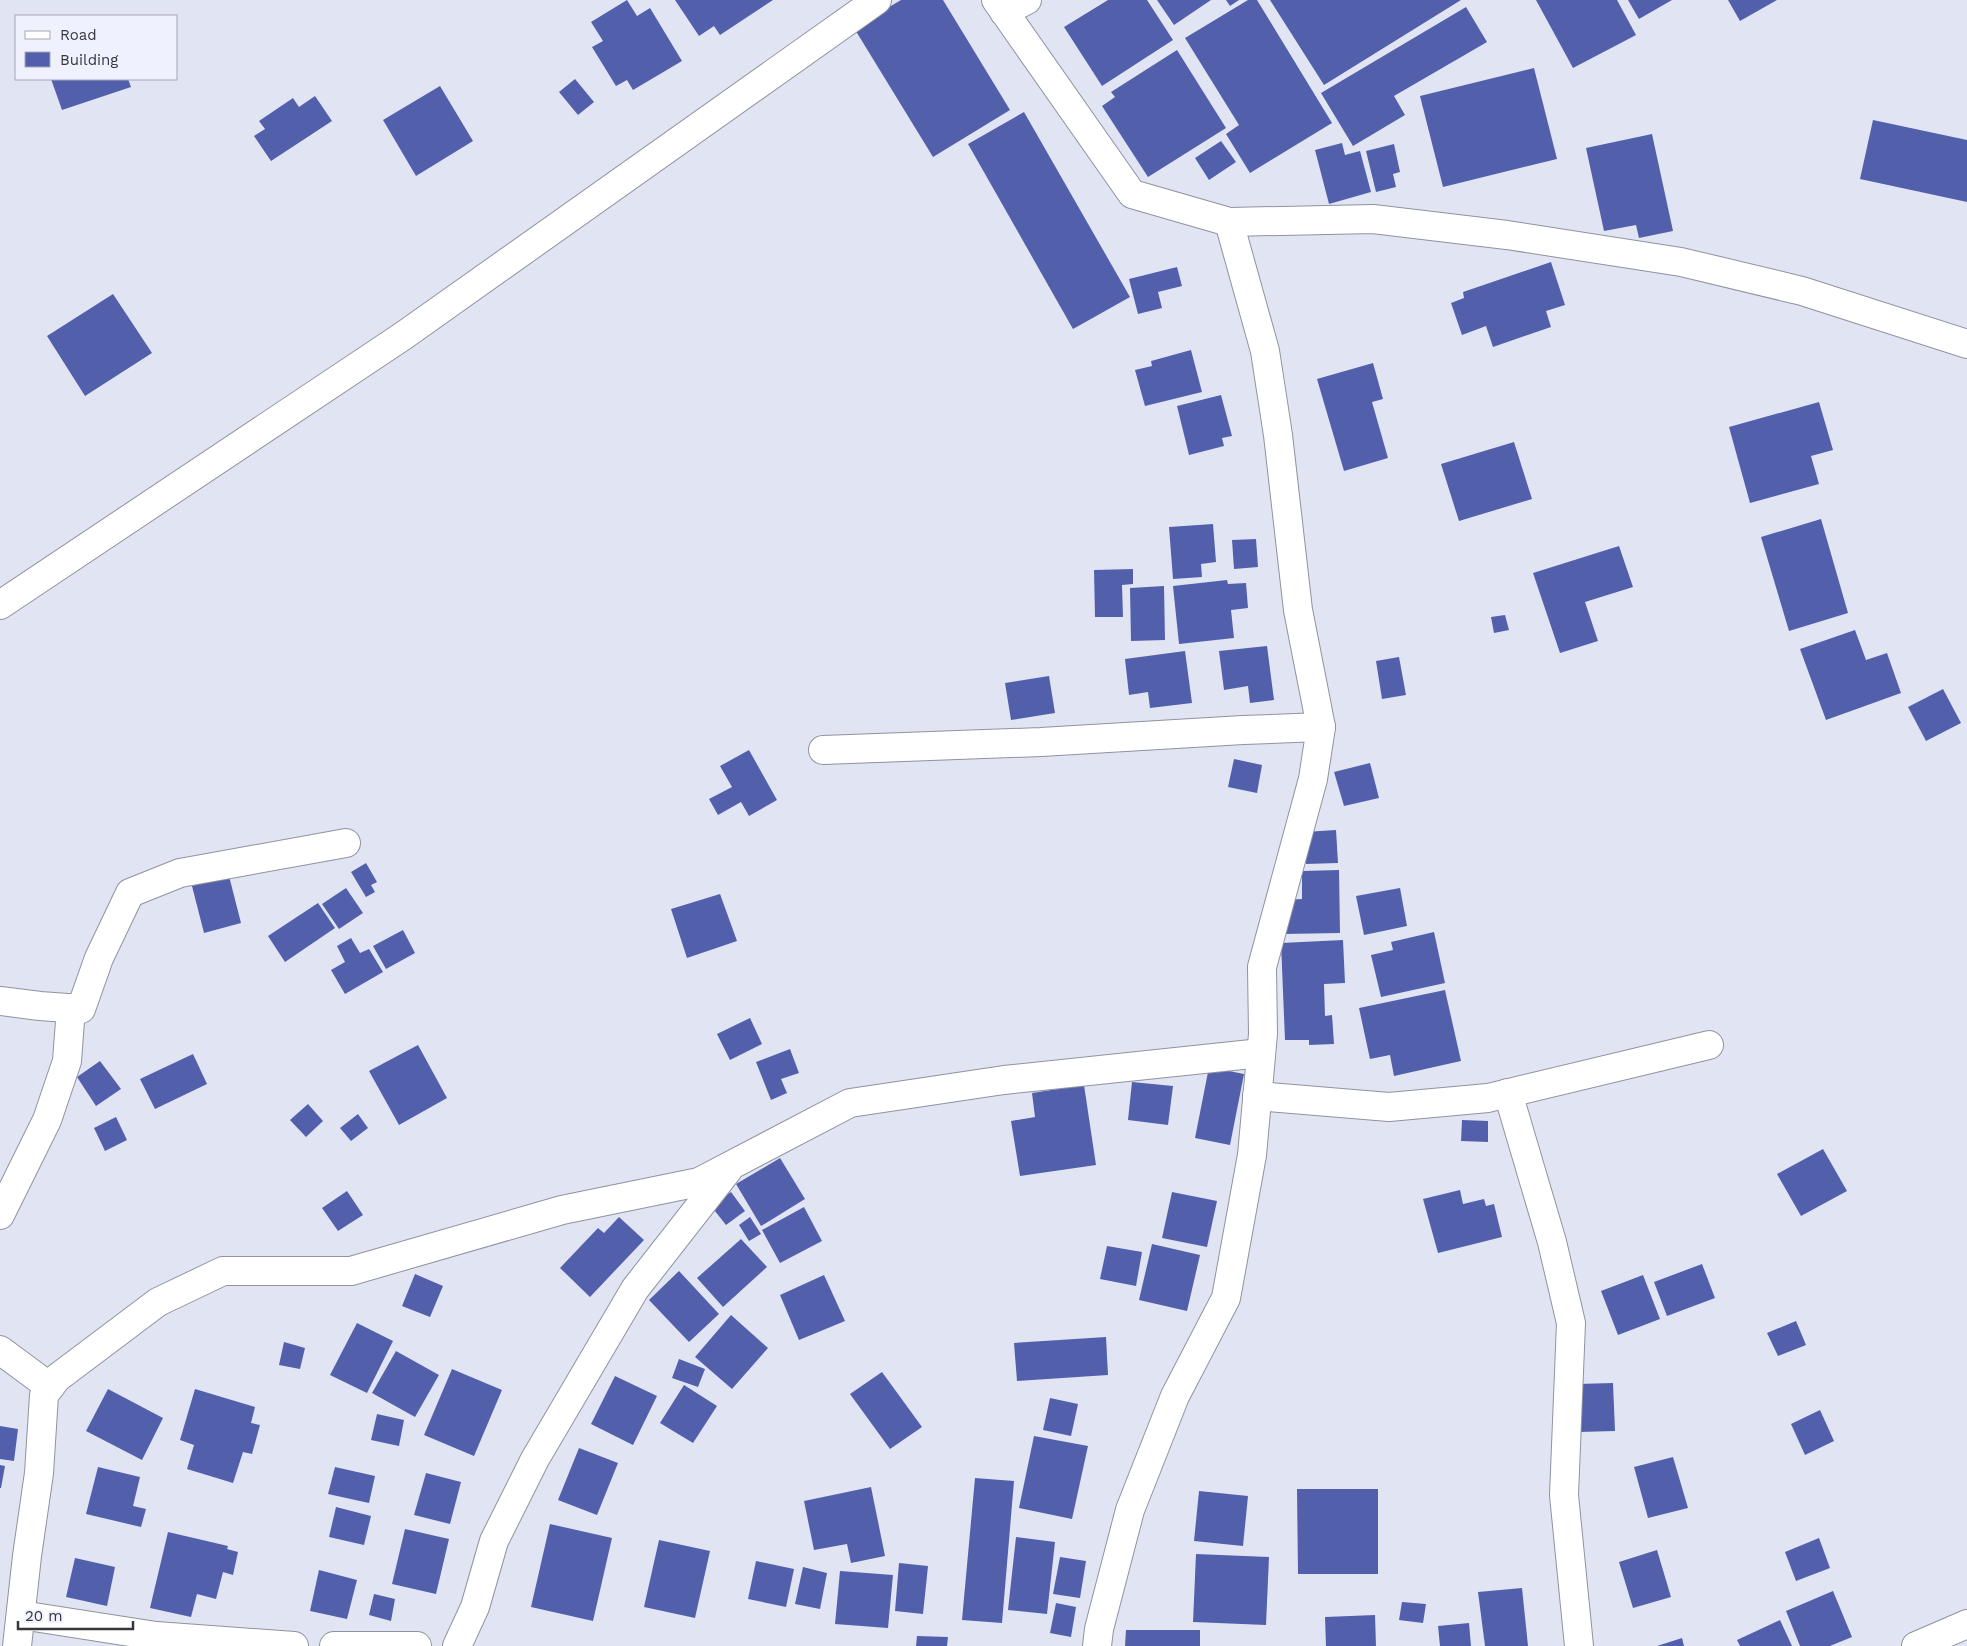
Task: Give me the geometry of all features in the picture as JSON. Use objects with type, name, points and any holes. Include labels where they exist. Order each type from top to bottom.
[{"type":"street","points":[[0,605],[403,336],[877,0]]},
{"type":"street","points":[[1009,4],[1132,194],[1229,222],[1373,219],[1507,235],[1682,262],[1802,291],[1967,344]]},
{"type":"street","points":[[1097,1646],[1130,1510],[1175,1396],[1226,1298],[1252,1155],[1263,1034],[1262,967],[1313,779],[1321,727],[1298,610],[1278,435],[1265,351],[1229,222]]},
{"type":"street","points":[[823,750],[1041,742],[1233,730],[1321,727]]},
{"type":"street","points":[[0,1001],[81,1009],[99,958],[130,893],[180,873],[346,843]]},
{"type":"street","points":[[0,1215],[47,1120],[67,1061],[71,1008]]},
{"type":"street","points":[[1257,1096],[1389,1108],[1488,1098],[1709,1045]]},
{"type":"street","points":[[17,1646],[39,1473],[44,1394],[56,1378],[158,1302],[223,1271],[352,1271],[562,1210],[699,1182],[850,1103],[1004,1080],[1261,1054]]},
{"type":"street","points":[[1508,1093],[1552,1242],[1571,1323],[1564,1495],[1579,1646]]},
{"type":"street","points":[[457,1646],[475,1607],[494,1541],[536,1459],[635,1289],[732,1165]]},
{"type":"street","points":[[0,1350],[50,1387]]},
{"type":"street","points":[[21,1615],[156,1636],[294,1646]]},
{"type":"street","points":[[1916,1646],[1967,1624]]},
{"type":"street","points":[[334,1646],[417,1646]]},
{"type":"building","points":[[627,0],[637,16],[650,8],[682,61],[633,90],[627,80],[616,86],[592,47],[603,41],[591,22]]},
{"type":"building","points":[[675,0],[773,0],[720,35],[714,26],[699,36]]},
{"type":"building","points":[[901,0],[943,0],[1010,110],[933,157],[854,28]]},
{"type":"building","points":[[1108,0],[1147,0],[1173,40],[1102,86],[1064,27]]},
{"type":"building","points":[[1157,0],[1211,0],[1174,25]]},
{"type":"building","points":[[1226,0],[1239,0],[1230,6]]},
{"type":"building","points":[[1248,0],[1257,0],[1332,123],[1250,173],[1226,134],[1239,125],[1185,38]]},
{"type":"building","points":[[1270,0],[1461,0],[1324,85]]},
{"type":"building","points":[[1536,0],[1617,0],[1636,35],[1573,68]]},
{"type":"building","points":[[1628,0],[1672,0],[1639,19]]},
{"type":"building","points":[[1728,0],[1777,0],[1740,21]]},
{"type":"building","points":[[1466,7],[1487,42],[1394,96],[1405,115],[1353,146],[1321,93]]},
{"type":"building","points":[[1177,50],[1226,128],[1148,177],[1102,106],[1115,97],[1111,92]]},
{"type":"building","points":[[1534,68],[1557,159],[1443,187],[1420,96]]},
{"type":"building","points":[[575,79],[594,102],[578,115],[559,92]]},
{"type":"building","points":[[51,80],[128,80],[131,87],[62,110]]},
{"type":"building","points":[[440,86],[473,141],[416,176],[383,120]]},
{"type":"building","points":[[315,96],[332,121],[271,161],[254,136],[265,129],[259,121],[293,98],[299,107]]},
{"type":"building","points":[[1024,112],[1130,297],[1073,329],[968,144]]},
{"type":"building","points":[[1873,120],[1967,140],[1967,202],[1860,179]]},
{"type":"building","points":[[1652,134],[1673,231],[1639,238],[1636,225],[1604,231],[1586,148]]},
{"type":"building","points":[[1221,141],[1236,162],[1209,180],[1195,158]]},
{"type":"building","points":[[1342,143],[1345,155],[1360,151],[1371,192],[1329,204],[1315,150]]},
{"type":"building","points":[[1394,144],[1400,172],[1393,174],[1396,187],[1376,192],[1366,151]]},
{"type":"building","points":[[1551,262],[1565,305],[1546,311],[1551,327],[1493,347],[1486,326],[1462,335],[1451,303],[1464,298],[1463,292]]},
{"type":"building","points":[[1177,267],[1182,286],[1158,292],[1162,308],[1138,314],[1129,279]]},
{"type":"building","points":[[113,294],[152,353],[85,396],[47,336]]},
{"type":"building","points":[[1191,350],[1202,392],[1145,406],[1135,370],[1152,366],[1151,361]]},
{"type":"building","points":[[1373,363],[1383,399],[1372,402],[1388,458],[1344,471],[1317,379]]},
{"type":"building","points":[[1221,395],[1232,436],[1222,438],[1224,446],[1189,455],[1177,406]]},
{"type":"building","points":[[1819,402],[1833,450],[1811,456],[1819,484],[1750,503],[1729,427]]},
{"type":"building","points":[[1514,442],[1532,499],[1459,521],[1441,464]]},
{"type":"building","points":[[1821,519],[1848,613],[1789,631],[1761,537]]},
{"type":"building","points":[[1213,524],[1216,562],[1201,564],[1202,577],[1173,579],[1169,527]]},
{"type":"building","points":[[1256,539],[1258,567],[1234,569],[1232,540]]},
{"type":"building","points":[[1619,546],[1633,587],[1585,602],[1598,641],[1560,653],[1533,573]]},
{"type":"building","points":[[1133,569],[1133,584],[1122,585],[1123,617],[1095,617],[1094,570]]},
{"type":"building","points":[[1227,580],[1228,584],[1246,583],[1248,608],[1231,610],[1234,638],[1179,644],[1173,586]]},
{"type":"building","points":[[1164,586],[1165,640],[1131,641],[1130,588]]},
{"type":"building","points":[[1505,615],[1509,630],[1494,633],[1491,617]]},
{"type":"building","points":[[1855,630],[1866,660],[1887,653],[1901,693],[1826,720],[1800,649]]},
{"type":"building","points":[[1267,646],[1274,700],[1250,703],[1248,686],[1224,690],[1219,651]]},
{"type":"building","points":[[1185,651],[1192,703],[1150,708],[1148,692],[1129,695],[1125,659]]},
{"type":"building","points":[[1399,657],[1406,695],[1382,699],[1376,661]]},
{"type":"building","points":[[1049,676],[1055,713],[1011,720],[1005,683]]},
{"type":"building","points":[[1943,689],[1961,723],[1926,741],[1908,707]]},
{"type":"building","points":[[749,750],[777,800],[749,816],[741,802],[718,815],[709,799],[732,787],[720,766]]},
{"type":"building","points":[[1234,759],[1262,765],[1257,793],[1228,787]]},
{"type":"building","points":[[1370,763],[1379,798],[1344,806],[1334,772]]},
{"type":"building","points":[[1336,830],[1338,863],[1306,864],[1304,832]]},
{"type":"building","points":[[366,863],[377,882],[371,885],[375,892],[366,897],[351,872]]},
{"type":"building","points":[[1339,870],[1340,933],[1284,934],[1283,900],[1302,899],[1302,871]]},
{"type":"building","points":[[229,876],[241,923],[204,933],[192,886]]},
{"type":"building","points":[[346,888],[363,913],[339,929],[322,904]]},
{"type":"building","points":[[1400,888],[1407,926],[1364,935],[1356,896]]},
{"type":"building","points":[[720,894],[737,941],[687,958],[671,909]]},
{"type":"building","points":[[318,903],[335,928],[285,962],[268,936]]},
{"type":"building","points":[[403,930],[415,953],[386,969],[373,946]]},
{"type":"building","points":[[1434,932],[1445,983],[1381,997],[1371,955],[1393,950],[1391,942]]},
{"type":"building","points":[[351,938],[360,953],[369,949],[383,972],[345,994],[331,970],[345,962],[337,946]]},
{"type":"building","points":[[1343,940],[1345,983],[1324,984],[1325,1016],[1332,1015],[1334,1044],[1309,1045],[1309,1040],[1285,1040],[1281,943]]},
{"type":"building","points":[[1445,990],[1461,1061],[1394,1076],[1390,1055],[1370,1059],[1359,1008]]},
{"type":"building","points":[[750,1018],[762,1044],[730,1060],[717,1034]]},
{"type":"building","points":[[418,1045],[447,1098],[399,1125],[369,1071]]},
{"type":"building","points":[[790,1049],[799,1073],[781,1079],[787,1093],[771,1100],[756,1062]]},
{"type":"building","points":[[193,1054],[207,1084],[155,1109],[140,1079]]},
{"type":"building","points":[[100,1061],[121,1089],[96,1106],[77,1077]]},
{"type":"building","points":[[1209,1067],[1244,1074],[1230,1145],[1195,1138]]},
{"type":"building","points":[[1132,1082],[1173,1086],[1168,1125],[1128,1120]]},
{"type":"building","points":[[1084,1085],[1096,1165],[1020,1176],[1011,1121],[1035,1117],[1032,1093]]},
{"type":"building","points":[[308,1104],[323,1121],[306,1137],[290,1120]]},
{"type":"building","points":[[358,1114],[368,1128],[351,1141],[340,1128]]},
{"type":"building","points":[[116,1117],[127,1140],[105,1151],[94,1128]]},
{"type":"building","points":[[1462,1120],[1488,1121],[1488,1142],[1461,1141]]},
{"type":"building","points":[[1823,1149],[1847,1191],[1801,1216],[1777,1174]]},
{"type":"building","points":[[780,1158],[805,1199],[761,1226],[736,1184]]},
{"type":"building","points":[[1460,1190],[1463,1204],[1484,1199],[1486,1206],[1494,1204],[1502,1237],[1438,1253],[1423,1199]]},
{"type":"building","points":[[347,1191],[363,1215],[338,1231],[322,1208]]},
{"type":"building","points":[[731,1192],[745,1211],[726,1225],[711,1206]]},
{"type":"building","points":[[1172,1192],[1217,1201],[1207,1247],[1162,1238]]},
{"type":"building","points":[[804,1207],[822,1241],[780,1263],[762,1230]]},
{"type":"building","points":[[619,1217],[644,1240],[590,1297],[560,1268],[598,1228],[604,1233]]},
{"type":"building","points":[[750,1217],[761,1234],[749,1241],[739,1225]]},
{"type":"building","points":[[741,1239],[767,1267],[723,1307],[697,1278]]},
{"type":"building","points":[[1152,1244],[1200,1255],[1187,1311],[1139,1300]]},
{"type":"building","points":[[1107,1246],[1142,1252],[1136,1286],[1100,1279]]},
{"type":"building","points":[[1702,1264],[1715,1298],[1667,1316],[1654,1282]]},
{"type":"building","points":[[679,1271],[719,1314],[689,1342],[649,1300]]},
{"type":"building","points":[[415,1274],[443,1286],[430,1317],[402,1306]]},
{"type":"building","points":[[824,1275],[845,1321],[799,1340],[780,1295]]},
{"type":"building","points":[[1643,1275],[1660,1319],[1618,1335],[1601,1291]]},
{"type":"building","points":[[731,1315],[768,1348],[732,1389],[695,1357]]},
{"type":"building","points":[[1796,1321],[1806,1345],[1778,1356],[1767,1333]]},
{"type":"building","points":[[357,1323],[393,1341],[367,1393],[330,1375]]},
{"type":"building","points":[[1106,1337],[1108,1375],[1017,1381],[1014,1343]]},
{"type":"building","points":[[284,1342],[305,1348],[300,1369],[279,1365]]},
{"type":"building","points":[[396,1351],[439,1375],[415,1417],[372,1393]]},
{"type":"building","points":[[679,1359],[705,1369],[698,1387],[672,1378]]},
{"type":"building","points":[[452,1369],[502,1390],[474,1456],[424,1435]]},
{"type":"building","points":[[882,1372],[922,1427],[890,1449],[850,1394]]},
{"type":"building","points":[[615,1376],[657,1396],[633,1445],[591,1424]]},
{"type":"building","points":[[1613,1383],[1615,1431],[1579,1432],[1577,1384]]},
{"type":"building","points":[[684,1385],[717,1406],[693,1443],[660,1423]]},
{"type":"building","points":[[108,1389],[163,1418],[142,1460],[86,1431]]},
{"type":"building","points":[[195,1389],[255,1407],[251,1423],[260,1425],[252,1454],[243,1452],[233,1483],[187,1469],[194,1445],[180,1440]]},
{"type":"building","points":[[1050,1398],[1078,1404],[1071,1436],[1043,1430]]},
{"type":"building","points":[[1820,1410],[1834,1441],[1805,1455],[1791,1424]]},
{"type":"building","points":[[377,1414],[404,1420],[399,1446],[371,1440]]},
{"type":"building","points":[[0,1426],[18,1429],[14,1461],[0,1459]]},
{"type":"building","points":[[1034,1436],[1088,1446],[1072,1519],[1019,1508]]},
{"type":"building","points":[[579,1448],[618,1463],[597,1515],[558,1500]]},
{"type":"building","points":[[1673,1457],[1688,1508],[1648,1518],[1634,1467]]},
{"type":"building","points":[[0,1465],[5,1466],[1,1488],[0,1488]]},
{"type":"building","points":[[98,1467],[140,1477],[133,1506],[146,1509],[141,1527],[86,1514]]},
{"type":"building","points":[[335,1467],[375,1476],[369,1503],[328,1494]]},
{"type":"building","points":[[426,1473],[461,1482],[450,1524],[414,1515]]},
{"type":"building","points":[[975,1478],[1014,1481],[1002,1623],[962,1620]]},
{"type":"building","points":[[871,1487],[885,1556],[851,1563],[847,1544],[814,1550],[804,1501]]},
{"type":"building","points":[[1297,1489],[1378,1489],[1378,1574],[1298,1574]]},
{"type":"building","points":[[1199,1491],[1248,1496],[1243,1546],[1194,1541]]},
{"type":"building","points":[[336,1507],[371,1516],[364,1545],[329,1537]]},
{"type":"building","points":[[550,1524],[612,1538],[593,1621],[531,1607]]},
{"type":"building","points":[[405,1529],[449,1539],[436,1594],[392,1584]]},
{"type":"building","points":[[168,1532],[228,1546],[227,1549],[238,1552],[233,1575],[223,1572],[216,1599],[197,1594],[191,1617],[150,1608]]},
{"type":"building","points":[[1016,1537],[1055,1542],[1047,1614],[1008,1610]]},
{"type":"building","points":[[1819,1538],[1830,1568],[1796,1581],[1785,1552]]},
{"type":"building","points":[[659,1540],[710,1551],[695,1618],[644,1607]]},
{"type":"building","points":[[1657,1550],[1671,1597],[1633,1608],[1619,1562]]},
{"type":"building","points":[[1196,1554],[1269,1557],[1266,1625],[1193,1622]]},
{"type":"building","points":[[1060,1557],[1086,1561],[1080,1598],[1053,1594]]},
{"type":"building","points":[[75,1558],[115,1567],[107,1606],[66,1597]]},
{"type":"building","points":[[756,1561],[794,1569],[786,1607],[748,1599]]},
{"type":"building","points":[[899,1563],[928,1566],[923,1614],[895,1611]]},
{"type":"building","points":[[803,1567],[827,1573],[820,1609],[795,1604]]},
{"type":"building","points":[[319,1570],[357,1580],[347,1619],[310,1611]]},
{"type":"building","points":[[840,1571],[893,1575],[888,1628],[835,1624]]},
{"type":"building","points":[[1522,1588],[1528,1646],[1485,1646],[1478,1592]]},
{"type":"building","points":[[1833,1591],[1852,1637],[1830,1646],[1800,1646],[1786,1611]]},
{"type":"building","points":[[374,1594],[395,1599],[391,1621],[369,1615]]},
{"type":"building","points":[[1402,1602],[1426,1604],[1423,1623],[1399,1620]]},
{"type":"building","points":[[1056,1603],[1076,1607],[1071,1637],[1050,1633]]},
{"type":"building","points":[[1375,1615],[1376,1646],[1326,1646],[1325,1617]]},
{"type":"building","points":[[1780,1620],[1792,1646],[1740,1646],[1737,1640]]},
{"type":"building","points":[[1469,1623],[1471,1646],[1440,1646],[1438,1626]]},
{"type":"building","points":[[1126,1630],[1200,1630],[1200,1646],[1125,1646]]},
{"type":"building","points":[[917,1636],[948,1637],[947,1646],[916,1646]]},
{"type":"building","points":[[1682,1638],[1684,1646],[1657,1646]]}]
